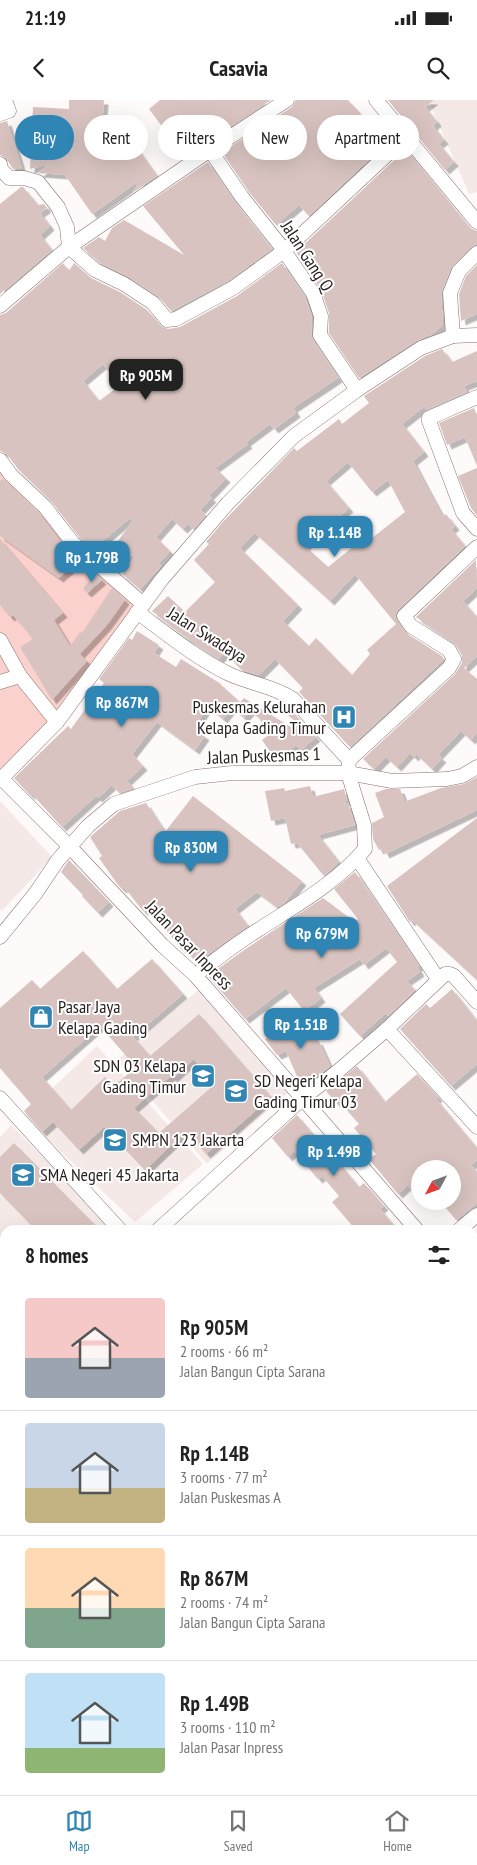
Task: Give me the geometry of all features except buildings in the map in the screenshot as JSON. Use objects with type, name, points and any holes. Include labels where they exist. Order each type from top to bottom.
[{"type":"street","points":[[0,114],[9,111],[5,100]]},
{"type":"street","points":[[233,135],[286,100]]},
{"type":"street","points":[[376,100],[388,115]]},
{"type":"street","points":[[419,152],[477,222]]},
{"type":"street","points":[[0,306],[69,247],[195,160]]},
{"type":"street","name":"Jalan Gang Q","points":[[217,160],[313,293],[321,316],[320,335],[357,390]]},
{"type":"street","points":[[0,164],[1,169],[9,178],[24,178],[38,182],[58,207],[68,227],[69,247],[95,270],[124,284],[152,303],[166,320],[176,319],[233,288],[284,251],[381,160]]},
{"type":"street","points":[[453,336],[450,292],[459,271],[477,253]]},
{"type":"street","points":[[1,779],[57,722],[162,579],[228,503],[294,436],[357,390],[421,348],[453,336],[477,335]]},
{"type":"street","points":[[477,397],[429,418],[463,512],[477,529]]},
{"type":"street","name":"Jalan Swadaya","points":[[0,460],[11,474],[45,507],[74,543],[140,608],[209,664],[240,679],[267,686],[293,700],[349,766]]},
{"type":"street","points":[[195,975],[257,930],[327,884],[365,849],[364,825],[349,766],[449,668],[454,659],[449,650],[411,626],[404,616],[477,547]]},
{"type":"street","points":[[0,640],[20,676],[57,722]]},
{"type":"street","points":[[0,682],[20,676]]},
{"type":"street","name":"Jalan Puskesmas 1","points":[[0,937],[36,894],[54,866],[88,826],[114,804],[195,777],[232,773],[349,766],[392,781],[447,779],[462,776],[477,767]]},
{"type":"street","name":"Jalan Pasar Inpress","points":[[1,779],[70,847],[162,945],[195,975],[413,1225]]},
{"type":"street","points":[[357,858],[438,979]]},
{"type":"street","points":[[163,1225],[303,1098],[337,1072],[445,974],[450,974],[477,1002]]},
{"type":"street","points":[[387,1028],[477,1127]]},
{"type":"street","points":[[0,1098],[115,1225]]},
{"type":"street","points":[[465,1225],[477,1215]]},
{"type":"shaded area","points":[[428,100],[477,100],[477,192],[469,194]]},
{"type":"shaded area","points":[[0,464],[126,596],[137,612],[57,722],[0,780]]},
{"type":"shaded area","points":[[0,801],[52,857],[2,911],[0,909]]},
{"type":"shaded area","name":"SDN 03 Kelapa Gading Timur","points":[[198,990],[289,1092],[207,1164],[117,1060]]},
{"type":"shaded area","name":"SMPN 123 Jakarta","points":[[97,1046],[203,1164],[135,1222],[23,1116]]},
{"type":"shaded area","name":"SMA Negeri 45 Jakarta","points":[[11,1125],[111,1225],[0,1225],[0,1137]]},
{"type":"place","name":"Puskesmas Kelurahan Kelapa Gading Timur","points":[[344,717]]},
{"type":"place","name":"Pasar Jaya Kelapa Gading","points":[[41,1017]]},
{"type":"place","name":"SDN 03 Kelapa Gading Timur","points":[[203,1076]]},
{"type":"place","name":"SD Negeri Kelapa Gading Timur 03","points":[[236,1091]]},
{"type":"place","name":"SMPN 123 Jakarta","points":[[115,1140]]},
{"type":"place","name":"SMA Negeri 45 Jakarta","points":[[23,1175]]}]
